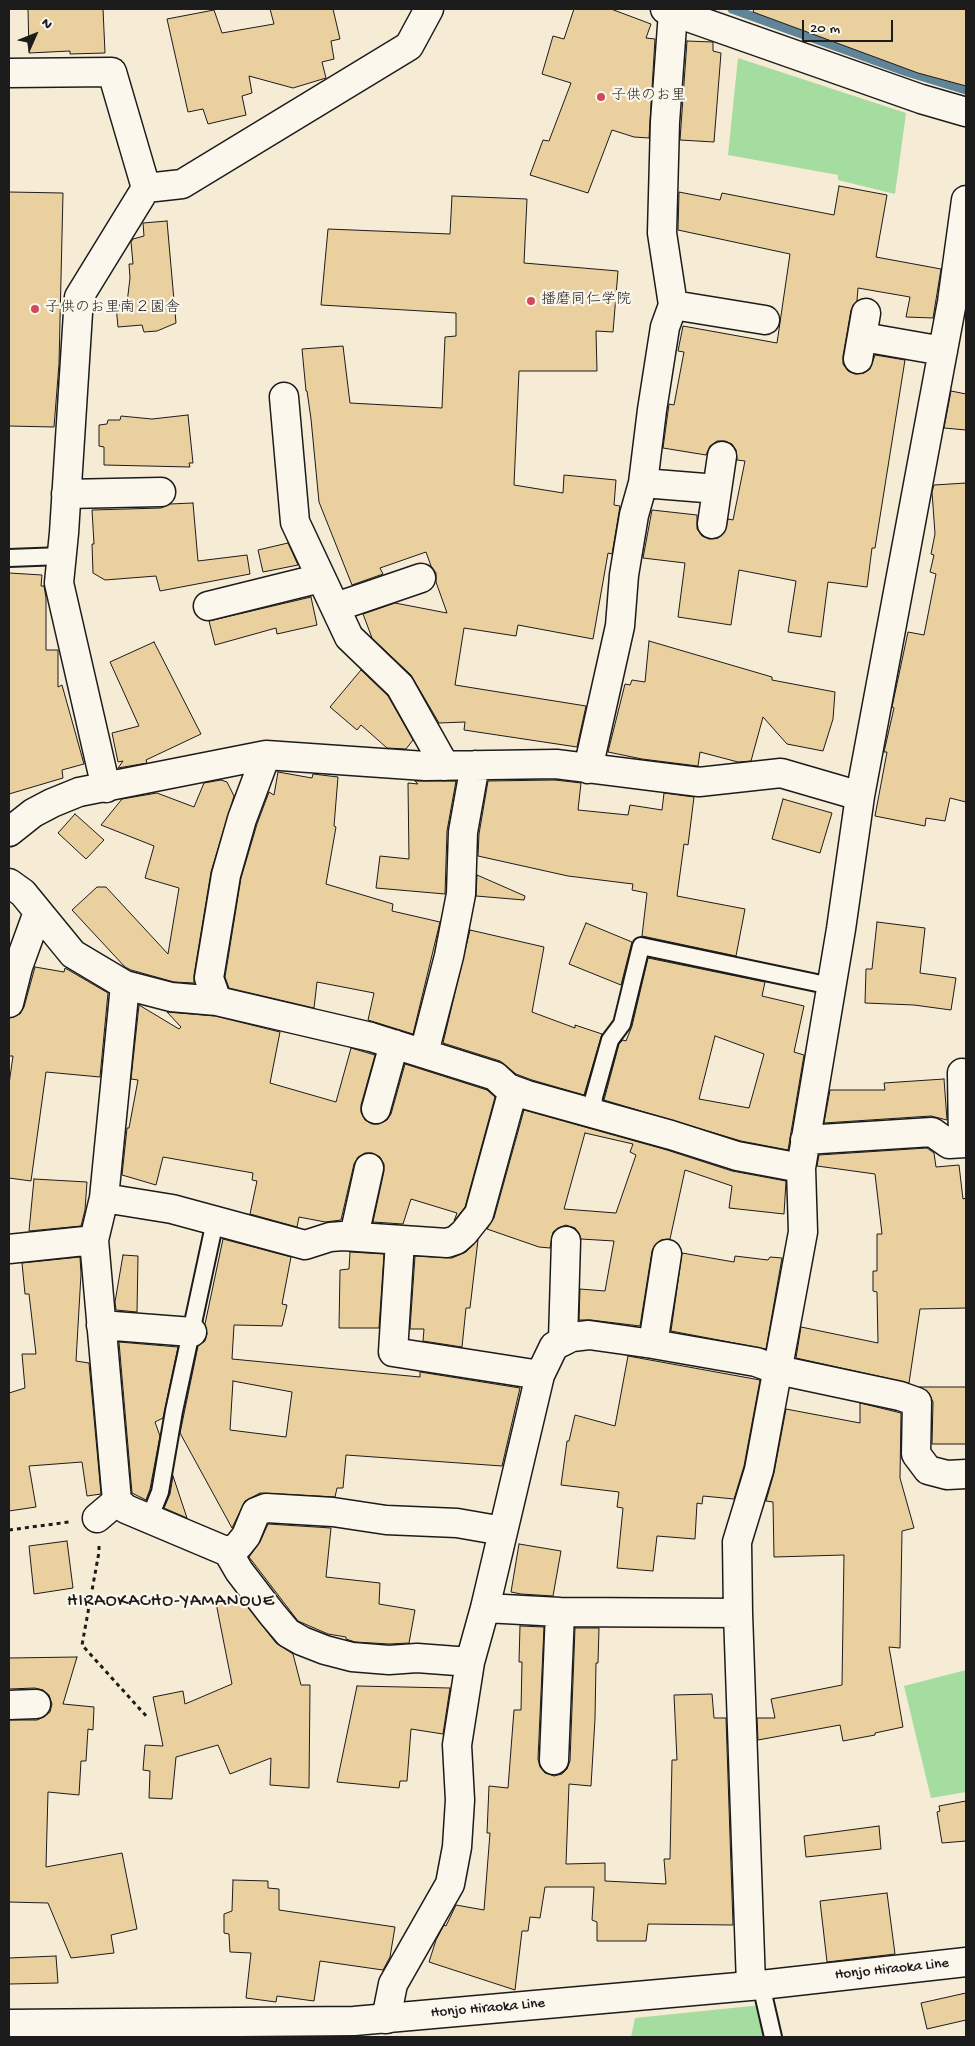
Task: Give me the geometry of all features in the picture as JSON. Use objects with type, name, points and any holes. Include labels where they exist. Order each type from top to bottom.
[{"type":"street","points":[[146,188],[182,184],[409,46],[429,9]]},
{"type":"street","points":[[588,768],[620,626],[624,574],[632,525],[643,483],[665,327],[674,305],[662,233],[669,10],[921,99],[966,112]]},
{"type":"street","points":[[9,73],[112,72],[146,188],[79,297],[59,583],[106,788]]},
{"type":"street","points":[[756,1985],[738,1613],[737,1542],[759,1470],[802,1232],[801,1168],[805,1140],[860,796],[943,351],[959,302],[966,200]]},
{"type":"street","points":[[674,305],[765,320]]},
{"type":"street","points":[[862,337],[943,351]]},
{"type":"street","points":[[284,397],[295,522],[336,607],[348,637],[400,686],[445,766]]},
{"type":"street","points":[[712,524],[722,456]]},
{"type":"street","points":[[643,483],[717,489]]},
{"type":"street","points":[[66,494],[161,492]]},
{"type":"street","points":[[208,606],[321,578]]},
{"type":"street","points":[[336,607],[422,578]]},
{"type":"street","points":[[9,832],[33,813],[52,802],[79,792],[266,755],[445,766],[556,764],[699,782],[781,774],[860,796]]},
{"type":"street","points":[[217,1001],[209,978],[226,875],[242,819],[266,755]]},
{"type":"street","points":[[424,1053],[449,956],[460,894],[463,832],[475,765]]},
{"type":"street","points":[[9,883],[23,894],[73,954],[124,985],[171,997],[217,1001],[304,1020],[394,1044],[494,1076],[513,1090],[737,1156],[801,1168]]},
{"type":"street","points":[[9,1003],[18,967],[38,912]]},
{"type":"street","points":[[124,985],[104,1198],[94,1240],[101,1325],[107,1510],[126,1509],[228,1552],[239,1571],[272,1614],[288,1632],[302,1640],[326,1650],[352,1657],[389,1660],[417,1658],[470,1662]]},
{"type":"street","points":[[376,1109],[394,1044]]},
{"type":"street","points":[[805,1140],[932,1132],[949,1144],[965,1143],[962,1073]]},
{"type":"street","points":[[104,1198],[172,1209],[305,1245],[330,1237],[354,1236],[400,1241],[447,1243],[456,1240],[479,1214],[513,1090]]},
{"type":"street","points":[[354,1236],[369,1168]]},
{"type":"street","points":[[9,1249],[94,1240]]},
{"type":"street","points":[[400,1241],[393,1352],[540,1375]]},
{"type":"street","points":[[563,1340],[566,1241]]},
{"type":"street","points":[[653,1344],[667,1254]]},
{"type":"street","points":[[101,1325],[192,1332]]},
{"type":"street","points":[[372,2026],[393,1984],[450,1884],[457,1848],[460,1800],[457,1745],[470,1662],[485,1608],[540,1375],[554,1346],[563,1340],[589,1335],[653,1344],[756,1362],[778,1370],[900,1396],[917,1402],[916,1454],[928,1470],[947,1475],[966,1474]]},
{"type":"street","points":[[228,1552],[238,1546],[246,1536],[256,1512],[266,1508],[333,1512],[386,1520],[457,1522],[503,1531]]},
{"type":"street","points":[[485,1608],[560,1612],[738,1613]]},
{"type":"street","points":[[554,1760],[560,1612]]},
{"type":"street","points":[[9,1705],[36,1704]]},
{"type":"street","name":"Honjo Hiraoka Line","points":[[9,2024],[372,2026],[966,1962]]},
{"type":"lane","points":[[9,558],[62,556]]},
{"type":"lane","points":[[593,1113],[594,1096],[610,1040],[622,1024],[641,946],[831,986]]},
{"type":"lane","points":[[149,1519],[160,1492],[174,1411],[215,1221]]},
{"type":"lane","points":[[756,1985],[772,2037]]},
{"type":"path","points":[[9,1530],[107,1510],[82,1645],[148,1718]]},
{"type":"green space","points":[[738,58],[906,113],[895,194],[838,180],[838,175],[728,155]]},
{"type":"green space","points":[[966,1670],[966,1792],[931,1798],[904,1686]]},
{"type":"green space","points":[[761,2005],[769,2037],[631,2037],[635,2018]]},
{"type":"building","points":[[28,9],[103,9],[105,53],[70,54],[70,51],[29,53]]},
{"type":"building","points":[[270,9],[333,9],[340,39],[331,41],[334,59],[322,62],[326,78],[293,88],[249,76],[252,93],[242,96],[246,115],[208,124],[203,109],[188,112],[167,19],[214,10],[222,33],[274,24]]},
{"type":"building","name":"子供のお里","points":[[574,9],[611,9],[651,24],[646,38],[655,39],[649,138],[634,137],[612,130],[588,193],[530,175],[543,140],[549,141],[571,83],[542,74],[553,36],[564,39]]},
{"type":"building","points":[[754,9],[966,9],[966,86],[918,73],[753,12]]},
{"type":"building","points":[[687,41],[713,42],[713,51],[721,53],[714,142],[680,140]]},
{"type":"building","points":[[839,186],[887,195],[876,257],[941,269],[933,318],[906,317],[910,297],[858,288],[857,301],[851,310],[843,356],[843,364],[848,371],[855,374],[864,373],[870,369],[875,355],[905,360],[875,548],[872,548],[867,587],[828,582],[821,637],[788,632],[796,581],[739,570],[731,625],[678,617],[685,563],[643,558],[652,510],[697,515],[697,529],[702,536],[709,539],[718,538],[724,533],[728,519],[733,520],[745,461],[737,460],[736,450],[732,444],[725,441],[717,441],[710,446],[706,455],[663,448],[669,404],[674,405],[684,352],[678,351],[683,326],[777,343],[790,254],[678,230],[679,192],[720,200],[722,193],[834,215]]},
{"type":"building","name":"子供のお里南２園舎","points":[[9,192],[63,193],[59,364],[54,427],[9,426]]},
{"type":"building","points":[[452,196],[527,199],[524,263],[618,271],[613,332],[596,331],[597,371],[519,371],[514,485],[563,493],[564,475],[616,480],[614,505],[620,506],[612,554],[608,553],[593,639],[518,625],[516,636],[464,628],[455,685],[586,706],[577,747],[464,730],[465,722],[439,723],[411,675],[372,638],[363,614],[395,603],[447,613],[436,582],[436,573],[431,566],[426,552],[380,568],[383,574],[352,585],[319,502],[302,349],[343,346],[350,403],[442,408],[445,337],[456,336],[456,313],[321,305],[328,229],[450,234]]},
{"type":"building","points":[[167,221],[176,323],[157,331],[144,332],[142,325],[118,327],[116,306],[127,303],[130,278],[129,264],[133,264],[131,242],[133,239],[144,236],[143,223]]},
{"type":"building","points":[[951,391],[966,394],[966,430],[944,428]]},
{"type":"building","points":[[188,415],[193,463],[189,463],[190,467],[104,465],[104,447],[99,446],[99,425],[107,424],[108,420],[120,420],[121,416],[152,419]]},
{"type":"building","points":[[966,483],[966,802],[950,798],[945,821],[926,818],[925,826],[875,816],[887,752],[884,752],[894,708],[892,707],[908,632],[924,635],[936,574],[930,572],[934,555],[931,554],[935,534],[932,492],[934,485]]},
{"type":"building","points":[[193,503],[198,561],[247,555],[250,574],[160,591],[156,576],[105,580],[93,573],[92,510],[161,508],[170,504]]},
{"type":"building","points":[[288,543],[298,565],[263,572],[258,550]]},
{"type":"building","points":[[9,573],[42,575],[41,586],[44,586],[46,598],[46,650],[58,650],[58,687],[62,685],[84,764],[62,770],[63,778],[9,794]]},
{"type":"building","points":[[311,597],[317,625],[277,634],[276,628],[215,645],[209,621]]},
{"type":"building","points":[[649,641],[772,677],[772,680],[835,692],[833,719],[823,751],[787,744],[763,717],[751,761],[738,762],[700,752],[698,766],[642,759],[608,752],[625,684],[630,685],[632,680],[645,682]]},
{"type":"building","points":[[154,642],[201,734],[146,760],[147,763],[118,768],[123,761],[118,762],[112,733],[139,726],[110,662]]},
{"type":"building","points":[[361,670],[388,696],[413,740],[406,749],[387,748],[361,725],[357,730],[330,707]]},
{"type":"building","points":[[278,772],[312,778],[313,774],[338,777],[334,826],[336,827],[326,884],[393,904],[392,911],[440,922],[413,1034],[368,1020],[374,993],[317,982],[314,1008],[229,988],[225,977],[241,878],[257,824],[269,792],[274,795]]},
{"type":"building","points":[[221,780],[227,782],[234,796],[211,872],[194,983],[174,982],[131,970],[125,967],[72,910],[97,887],[106,887],[168,954],[179,888],[145,878],[154,846],[101,825],[122,799],[157,793],[194,807],[204,783]]},
{"type":"building","points":[[555,780],[581,783],[578,810],[628,815],[630,805],[662,810],[664,793],[694,797],[688,845],[684,844],[677,896],[745,909],[736,956],[642,936],[647,893],[632,890],[633,884],[568,876],[478,856],[479,834],[488,781]]},
{"type":"building","points":[[415,781],[456,781],[447,831],[445,894],[376,888],[380,856],[409,859],[408,783],[418,784]]},
{"type":"building","points":[[783,799],[832,813],[820,853],[772,839]]},
{"type":"building","points":[[75,814],[104,840],[86,859],[58,833]]},
{"type":"building","points":[[477,875],[525,896],[524,900],[476,896]]},
{"type":"building","points":[[877,922],[925,928],[920,973],[956,978],[951,1010],[914,1005],[865,1003],[866,969],[872,969]]},
{"type":"building","points":[[586,923],[632,942],[621,985],[569,964]]},
{"type":"building","points":[[470,930],[544,947],[532,1012],[575,1028],[575,1025],[602,1034],[584,1095],[532,1080],[516,1074],[500,1061],[443,1043]]},
{"type":"building","points":[[648,958],[765,982],[762,996],[804,1006],[794,1052],[804,1055],[788,1150],[741,1141],[604,1100],[619,1044],[623,1040],[626,1041],[632,1026]],"holes":[[[715,1036],[764,1054],[749,1108],[699,1099]]]},
{"type":"building","points":[[35,967],[64,972],[65,968],[108,993],[100,1077],[46,1072],[31,1181],[9,1178],[9,1084],[13,1056],[9,1056],[9,1018],[20,1014],[24,1007]]},
{"type":"building","points":[[139,1005],[179,1029],[181,1027],[167,1012],[215,1016],[280,1032],[270,1083],[336,1102],[351,1048],[375,1055],[361,1105],[361,1112],[365,1120],[372,1124],[379,1124],[387,1120],[391,1114],[405,1064],[487,1090],[495,1097],[465,1207],[454,1221],[457,1213],[411,1199],[403,1224],[373,1222],[384,1164],[380,1157],[372,1153],[365,1153],[358,1157],[354,1164],[341,1220],[325,1222],[299,1217],[297,1227],[250,1214],[257,1181],[252,1180],[253,1173],[163,1157],[156,1185],[122,1175],[127,1128],[129,1128],[138,1080],[131,1079]]},
{"type":"building","points":[[944,1079],[947,1120],[931,1116],[824,1123],[830,1090],[885,1090],[884,1083]]},
{"type":"building","points":[[524,1110],[667,1150],[732,1171],[786,1181],[784,1214],[729,1208],[732,1186],[685,1170],[670,1239],[661,1240],[652,1251],[640,1326],[579,1320],[580,1289],[605,1291],[614,1241],[581,1239],[575,1228],[566,1225],[553,1232],[550,1248],[539,1247],[487,1229],[494,1218]],"holes":[[[585,1133],[633,1144],[630,1152],[636,1155],[616,1213],[564,1209]]]},
{"type":"building","points":[[927,1148],[934,1153],[936,1167],[959,1165],[963,1199],[966,1198],[966,1308],[920,1309],[909,1383],[796,1358],[801,1327],[878,1343],[877,1292],[873,1291],[873,1271],[877,1271],[877,1234],[882,1234],[875,1174],[817,1166],[819,1155]]},
{"type":"building","points":[[34,1179],[87,1182],[85,1210],[81,1226],[29,1231]]},
{"type":"building","points":[[223,1239],[291,1257],[282,1304],[287,1305],[282,1326],[234,1325],[232,1359],[420,1377],[420,1372],[520,1388],[502,1466],[346,1455],[343,1488],[337,1488],[335,1497],[260,1493],[245,1501],[232,1528],[180,1433],[198,1346],[205,1341],[207,1334],[205,1324]],"holes":[[[233,1381],[292,1392],[286,1437],[230,1430]]]},
{"type":"building","points":[[478,1240],[470,1308],[466,1308],[462,1347],[423,1341],[424,1329],[410,1329],[415,1256],[452,1258],[466,1252]]},
{"type":"building","points":[[350,1252],[384,1254],[379,1328],[339,1328],[340,1270],[349,1269]]},
{"type":"building","points":[[682,1253],[734,1262],[735,1256],[768,1260],[770,1257],[782,1258],[766,1349],[671,1331]]},
{"type":"building","points":[[123,1255],[138,1256],[137,1312],[116,1310],[115,1302]]},
{"type":"building","points":[[80,1257],[81,1274],[76,1361],[89,1363],[101,1494],[87,1496],[82,1462],[29,1466],[36,1507],[9,1511],[9,1393],[25,1388],[22,1354],[36,1354],[29,1294],[25,1294],[22,1263]]},
{"type":"building","points":[[119,1342],[178,1347],[163,1418],[155,1422],[160,1436],[150,1489],[146,1500],[132,1493]]},
{"type":"building","points":[[628,1356],[760,1380],[744,1466],[734,1499],[703,1496],[702,1504],[697,1503],[695,1539],[657,1536],[653,1571],[617,1568],[623,1508],[617,1507],[619,1492],[561,1485],[567,1441],[569,1441],[575,1415],[615,1426]]},
{"type":"building","points":[[920,1387],[966,1387],[966,1444],[932,1444],[933,1402],[929,1393]]},
{"type":"building","points":[[860,1403],[901,1413],[900,1478],[914,1528],[902,1531],[900,1648],[889,1647],[903,1727],[843,1741],[840,1725],[758,1740],[757,1718],[775,1718],[771,1699],[842,1685],[844,1555],[774,1557],[773,1502],[766,1501],[774,1473],[786,1409],[860,1423]]},
{"type":"building","points":[[173,1476],[187,1518],[164,1508],[170,1494]]},
{"type":"building","points":[[268,1524],[331,1528],[326,1577],[380,1583],[379,1604],[415,1610],[409,1643],[355,1642],[346,1639],[346,1637],[328,1634],[298,1621],[249,1557],[260,1542]]},
{"type":"building","points":[[67,1541],[73,1588],[34,1594],[29,1546]]},
{"type":"building","points":[[519,1544],[561,1551],[553,1596],[511,1592]]},
{"type":"building","points":[[239,1596],[276,1643],[293,1654],[301,1685],[310,1685],[309,1788],[270,1785],[271,1758],[230,1774],[218,1745],[176,1757],[172,1799],[149,1798],[150,1771],[143,1770],[145,1745],[163,1746],[153,1697],[183,1691],[185,1704],[232,1684],[216,1603]]},
{"type":"building","points":[[520,1626],[544,1627],[538,1759],[540,1767],[545,1773],[554,1776],[562,1774],[567,1769],[570,1761],[575,1628],[599,1628],[591,1786],[569,1784],[566,1864],[605,1863],[605,1881],[666,1884],[664,1859],[670,1859],[672,1760],[677,1760],[674,1695],[712,1694],[714,1718],[726,1718],[733,1925],[648,1924],[646,1941],[597,1941],[597,1922],[592,1920],[594,1887],[545,1887],[540,1918],[530,1917],[528,1931],[522,1931],[515,1990],[429,1962],[436,1940],[444,1925],[446,1926],[456,1905],[484,1910],[490,1833],[487,1833],[489,1786],[508,1788],[514,1710],[521,1710],[522,1662],[519,1662]]},
{"type":"building","points":[[77,1657],[63,1704],[94,1707],[93,1730],[88,1729],[86,1761],[81,1761],[79,1795],[48,1792],[46,1867],[122,1853],[137,1929],[111,1935],[114,1953],[71,1958],[48,1903],[9,1902],[9,1720],[37,1720],[50,1712],[52,1704],[49,1695],[43,1690],[35,1688],[9,1689],[9,1658]]},
{"type":"building","points":[[357,1686],[450,1688],[443,1734],[411,1729],[407,1781],[400,1781],[399,1788],[337,1782]]},
{"type":"building","points":[[966,1801],[966,1841],[942,1843],[937,1812],[940,1811],[939,1806]]},
{"type":"building","points":[[879,1826],[881,1849],[806,1857],[804,1836]]},
{"type":"building","points":[[233,1880],[268,1881],[268,1888],[279,1889],[279,1910],[395,1927],[390,1957],[383,1970],[320,1961],[314,2001],[277,1996],[276,2002],[246,1998],[251,1953],[230,1952],[229,1934],[224,1933],[224,1914],[232,1911]]},
{"type":"building","points":[[887,1893],[895,1954],[827,1962],[820,1901]]},
{"type":"building","points":[[56,1956],[58,1983],[9,1984],[9,1958]]},
{"type":"building","points":[[966,1993],[966,2020],[927,2029],[921,2003]]},
{"type":"waterway","points":[[732,9],[907,72],[966,90]]},
{"type":"place","name":"子供のお里","points":[[601,97]]},
{"type":"place","name":"播磨同仁学院","points":[[531,301]]},
{"type":"place","name":"子供のお里南２園舎","points":[[35,309]]},
{"type":"district","name":"HIRAOKACHO-YAMANOUE","points":[[171,1602]]}]
